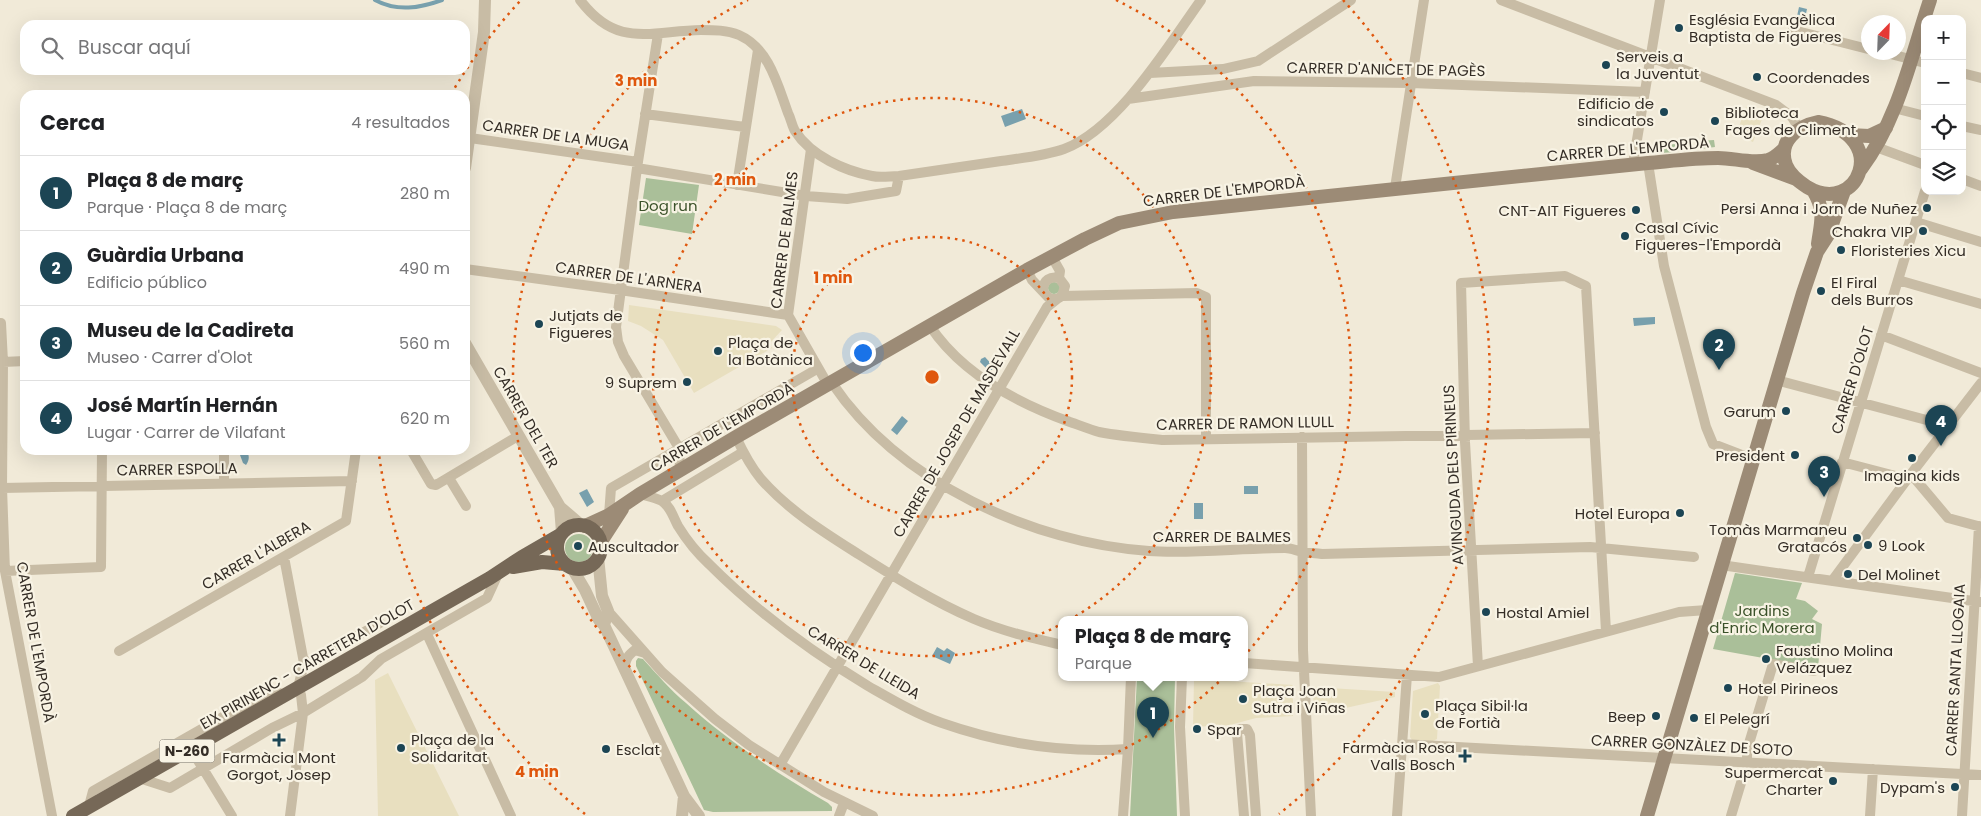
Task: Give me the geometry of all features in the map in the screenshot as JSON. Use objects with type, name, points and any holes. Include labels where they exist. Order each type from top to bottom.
[{"type":"main road","points":[[1886,128],[1869,136],[1849,135],[1832,126],[1818,122],[1799,128],[1790,137],[1784,149],[1785,163],[1796,180],[1813,190],[1825,194],[1844,191],[1855,181],[1886,128],[1930,0]]},
{"type":"main road","points":[[1849,135],[1859,149],[1861,169]]},
{"type":"main road","name":"N-260","points":[[1750,161],[1775,158],[1784,149]]},
{"type":"main road","name":"CARRER DE L'EMPORDÀ","points":[[583,525],[609,515],[640,494],[736,437],[1027,270],[1104,229],[1139,218],[1173,212],[1633,164],[1717,158],[1750,161]]},
{"type":"main road","name":"N-260","points":[[1750,161],[1796,180]]},
{"type":"main road","points":[[1647,816],[1752,459],[1817,252],[1822,206],[1813,190]]},
{"type":"main road","points":[[1817,252],[1828,235],[1844,191]]},
{"type":"main road","name":"CARRER DE L'EMPORDÀ","points":[[600,543],[625,504]]},
{"type":"main road","points":[[583,525],[594,531],[600,543]]},
{"type":"main road","name":"N-260","points":[[561,534],[570,526],[583,525]]},
{"type":"main road","points":[[561,534],[556,549],[560,559],[568,566]]},
{"type":"main road","name":"EIX PIRINENC - CARRETERA D'OLOT","points":[[72,816],[383,640],[502,571],[561,534]]},
{"type":"main road","name":"N-260","points":[[568,566],[587,568],[598,558],[600,543]]},
{"type":"main road","name":"EIX PIRINENC - CARRETERA D'OLOT","points":[[502,571],[537,562],[568,566]]},
{"type":"street","points":[[470,138],[485,23],[484,0]]},
{"type":"street","points":[[580,0],[590,13],[603,24],[623,32],[658,34],[686,30],[720,30],[740,36],[758,50],[769,64],[795,131],[811,150],[850,170],[874,176],[899,176],[1048,154],[1065,149],[1087,136],[1128,99],[1150,73],[1201,0]]},
{"type":"street","points":[[1150,73],[1223,69],[1258,61],[1351,0]]},
{"type":"street","points":[[1395,188],[1424,0]]},
{"type":"street","points":[[1501,0],[1776,105],[1792,117],[1799,128]]},
{"type":"street","points":[[1633,164],[1660,0]]},
{"type":"street","points":[[1793,30],[1861,47]]},
{"type":"street","points":[[658,34],[645,114],[616,328],[618,342],[645,393],[679,448],[680,470]]},
{"type":"street","points":[[737,185],[758,50]]},
{"type":"street","points":[[1906,59],[1921,62]]},
{"type":"street","points":[[1966,75],[1981,78]]},
{"type":"street","name":"CARRER D'ANICET DE PAGÈS","points":[[1128,99],[1254,81],[1412,83],[1645,92]]},
{"type":"street","points":[[1894,108],[1921,115]]},
{"type":"street","points":[[645,114],[746,127]]},
{"type":"street","points":[[1966,127],[1981,130]]},
{"type":"street","name":"CARRER DE LA MUGA","points":[[470,138],[638,165],[737,185],[806,196],[847,199],[896,191],[899,176]]},
{"type":"street","points":[[1876,147],[1921,164]]},
{"type":"street","name":"CARRER DE BALMES","points":[[811,150],[788,315],[817,369],[856,416],[908,462],[980,505],[1020,522],[1058,534],[1114,547],[1149,551],[1287,548],[1322,554],[1600,548],[1694,557]]},
{"type":"street","points":[[1648,163],[1664,266],[1706,428],[1713,444],[1752,459]]},
{"type":"street","points":[[1966,180],[1981,186]]},
{"type":"street","name":"CARRER D'OLOT","points":[[1808,577],[1924,195]]},
{"type":"street","points":[[1916,222],[1981,242]]},
{"type":"street","points":[[1052,257],[1060,271],[1059,278]]},
{"type":"street","name":"CARRER DE L'ARNERA","points":[[470,270],[788,315]]},
{"type":"street","points":[[1027,270],[1032,280],[1050,299],[1061,296],[1198,293],[1206,297],[1206,439]]},
{"type":"street","name":"AVINGUDA DELS PIRINEUS","points":[[1478,666],[1465,436],[1461,283],[1565,276],[1586,286],[1594,433]]},
{"type":"street","points":[[1053,277],[1059,278],[1063,281],[1061,296],[1047,307],[1044,283],[1053,277]]},
{"type":"street","points":[[1898,280],[1981,304]]},
{"type":"street","name":"CARRER DE JOSEP DE MASDEVALL","points":[[780,765],[1047,307]]},
{"type":"street","name":"CARRER DE L'EMPORDÀ","points":[[1,323],[3,362],[2,488],[5,571],[52,816]]},
{"type":"street","name":"CARRER DE RAMON LLULL","points":[[930,326],[941,343],[1000,390],[1056,416],[1097,431],[1164,440],[1594,433]]},
{"type":"street","points":[[1881,336],[1981,373]]},
{"type":"street","name":"CARRER DEL TER","points":[[470,352],[560,508]]},
{"type":"street","points":[[3,362],[20,361]]},
{"type":"street","name":"CARRER DE L'EMPORDÀ","points":[[609,515],[611,488],[817,369]]},
{"type":"street","points":[[1776,380],[1949,426]]},
{"type":"street","points":[[1832,581],[1909,476],[1981,383]]},
{"type":"street","points":[[1594,433],[1606,630]]},
{"type":"street","points":[[414,455],[433,486],[518,436]]},
{"type":"street","points":[[736,437],[743,452],[761,479],[792,507],[837,540],[891,575],[974,619],[1014,633],[1058,645]]},
{"type":"street","points":[[1302,437],[1305,668],[1312,816]]},
{"type":"street","points":[[640,494],[662,501],[743,452]]},
{"type":"street","points":[[5,571],[101,568],[102,455]]},
{"type":"street","points":[[224,455],[224,483]]},
{"type":"street","name":"CARRER L'ALBERA","points":[[119,651],[346,522],[355,455]]},
{"type":"street","points":[[1842,462],[1909,476],[1948,518],[1980,526]]},
{"type":"street","points":[[449,478],[466,506]]},
{"type":"street","name":"CARRER ESPOLLA","points":[[2,488],[352,481]]},
{"type":"street","name":"CARRER DE LLEIDA","points":[[662,501],[669,508],[683,532],[707,563],[772,620],[838,667],[892,700],[941,723],[997,739],[1055,748],[1128,749]]},
{"type":"street","points":[[560,508],[583,525]]},
{"type":"street","points":[[560,508],[561,534]]},
{"type":"street","name":"CARRER SANTA LLOGAIA","points":[[1962,816],[1978,602],[1980,526]]},
{"type":"street","points":[[284,557],[304,663],[298,688],[303,713],[290,816]]},
{"type":"street","points":[[598,558],[602,596],[608,611],[685,694],[749,745],[844,803],[874,816]]},
{"type":"street","points":[[1721,565],[1978,602]]},
{"type":"street","points":[[568,566],[585,590],[599,620],[604,625],[684,796],[699,816]]},
{"type":"street","points":[[139,778],[170,788],[272,728],[303,713],[362,677],[381,659],[428,634],[487,598],[502,571]]},
{"type":"street","points":[[1248,663],[1439,677],[1606,630],[1679,612],[1707,610]]},
{"type":"street","points":[[604,625],[608,611]]},
{"type":"street","points":[[304,663],[314,660],[380,623]]},
{"type":"street","points":[[369,629],[383,640]]},
{"type":"street","points":[[428,634],[511,816]]},
{"type":"street","points":[[624,669],[626,658],[635,650],[646,654]]},
{"type":"street","points":[[304,663],[324,673]]},
{"type":"street","points":[[1731,816],[1747,763],[1747,750],[1773,664],[1814,671]]},
{"type":"street","points":[[1398,816],[1407,675]]},
{"type":"street","points":[[1122,816],[1128,749],[1131,681]]},
{"type":"street","points":[[1182,681],[1180,727],[1185,816]]},
{"type":"street","points":[[89,806],[93,791],[261,695],[270,690],[285,695]]},
{"type":"street","points":[[1244,816],[1238,733],[1240,729],[1247,729],[1250,735],[1256,816]]},
{"type":"street","name":"CARRER GONZÀLEZ DE SOTO","points":[[1402,744],[1981,775]]},
{"type":"street","points":[[191,749],[232,816]]},
{"type":"street","points":[[1870,816],[1873,769]]},
{"type":"street","points":[[684,796],[683,816],[690,814],[699,816]]},
{"type":"street","points":[[839,816],[844,803]]},
{"type":"green space","points":[[1714,140],[1715,147],[1700,149],[1699,141]]},
{"type":"green space","points":[[1675,144],[1676,152],[1660,153],[1660,146]]},
{"type":"green space","name":"Dog run","points":[[646,178],[699,185],[692,234],[639,225]]},
{"type":"green space","points":[[1052,282],[1056,282],[1060,288],[1056,294],[1052,294],[1048,290],[1048,286]]},
{"type":"green space","points":[[579,534],[589,538],[593,548],[589,558],[579,562],[569,558],[565,548],[569,538]]},
{"type":"green space","name":"Jardins d'Enric Morera","points":[[1735,573],[1802,583],[1796,599],[1805,601],[1818,611],[1812,619],[1822,624],[1818,668],[1713,649]]},
{"type":"green space","points":[[638,658],[643,659],[674,693],[719,731],[772,769],[828,803],[832,807],[832,811],[713,812],[704,810],[636,666]]},
{"type":"green space","points":[[1137,681],[1175,681],[1174,727],[1177,816],[1130,816]]},
{"type":"shaded area","points":[[1746,107],[1764,114],[1753,142],[1736,135]]},
{"type":"shaded area","name":"Plaça de la Botànica","points":[[629,305],[776,326],[782,330],[769,344],[772,348],[694,393],[663,340],[641,326],[628,321]]},
{"type":"shaded area","name":"Plaça de la Solidaritat","points":[[388,673],[459,816],[378,816],[375,680]]},
{"type":"shaded area","name":"Plaça Joan Sutra i Viñas","points":[[1194,681],[1293,685],[1293,716],[1256,718],[1230,725],[1193,727]]},
{"type":"shaded area","name":"Plaça Sibil·la de Fortià","points":[[1438,683],[1440,686],[1437,739],[1433,741],[1412,740],[1410,737],[1413,691]]},
{"type":"shaded area","name":"Plaça Joan Sutra i Viñas","points":[[1313,687],[1395,692],[1395,697],[1314,715]]},
{"type":"water","points":[[1799,7],[1807,9],[1804,23],[1796,21]]},
{"type":"water","points":[[1022,109],[1026,119],[1005,127],[1001,116]]},
{"type":"water","points":[[1655,317],[1655,324],[1634,326],[1633,318]]},
{"type":"water","points":[[985,357],[994,367],[990,372],[980,362]]},
{"type":"water","points":[[902,416],[908,421],[897,435],[891,430]]},
{"type":"water","points":[[240,455],[248,455],[249,459],[246,465],[243,463]]},
{"type":"water","points":[[1244,486],[1258,486],[1258,494],[1244,494]]},
{"type":"water","points":[[587,489],[594,502],[587,507],[579,493]]},
{"type":"water","points":[[1194,503],[1203,503],[1203,519],[1194,519]]},
{"type":"water","points":[[937,647],[944,651],[947,648],[955,653],[950,664],[932,656]]},
{"type":"waterway","points":[[375,0],[383,4],[408,8],[442,0]]},
{"type":"place","name":"Església Evangèlica Baptista de Figueres","points":[[1679,28]]},
{"type":"place","name":"Serveis a la Juventut","points":[[1606,65]]},
{"type":"place","name":"Coordenades","points":[[1757,77]]},
{"type":"place","name":"Edificio de sindicatos","points":[[1664,112]]},
{"type":"place","name":"Biblioteca Fages de Climent","points":[[1715,121]]},
{"type":"place","name":"Persi Anna i Jorn de Nuñez","points":[[1927,208]]},
{"type":"place","name":"CNT-AIT Figueres","points":[[1636,210]]},
{"type":"place","name":"Chakra VIP","points":[[1923,231]]},
{"type":"place","name":"Casal Cívic Figueres-l'Empordà","points":[[1625,236]]},
{"type":"place","name":"Floristeries Xicu","points":[[1841,250]]},
{"type":"place","name":"El Firal dels Burros","points":[[1821,291]]},
{"type":"place","name":"Jutjats de Figueres","points":[[539,324]]},
{"type":"place","name":"Plaça de la Botànica","points":[[718,351]]},
{"type":"place","name":"Guàrdia Urbana","points":[[1719,370]]},
{"type":"place","name":"9 Suprem","points":[[687,382]]},
{"type":"place","name":"Garum","points":[[1786,411]]},
{"type":"place","name":"José Martín Hernán","points":[[1941,446]]},
{"type":"place","name":"President","points":[[1795,455]]},
{"type":"place","name":"Imagina kids","points":[[1912,458]]},
{"type":"place","name":"Museu de la Cadireta","points":[[1824,497]]},
{"type":"place","name":"Hotel Europa","points":[[1680,513]]},
{"type":"place","name":"Tomàs Marmaneu Gratacós","points":[[1857,538]]},
{"type":"place","name":"9 Look","points":[[1868,545]]},
{"type":"place","name":"Auscultador","points":[[578,546]]},
{"type":"place","name":"Del Molinet","points":[[1848,574]]},
{"type":"place","name":"Hostal Amiel","points":[[1486,612]]},
{"type":"place","name":"Faustino Molina Velázquez","points":[[1766,659]]},
{"type":"place","name":"Hotel Pirineos","points":[[1728,688]]},
{"type":"place","name":"Plaça Joan Sutra i Viñas","points":[[1243,699]]},
{"type":"place","name":"Plaça Sibil·la de Fortià","points":[[1425,714]]},
{"type":"place","name":"Beep","points":[[1656,716]]},
{"type":"place","name":"El Pelegrí","points":[[1694,718]]},
{"type":"place","name":"Spar","points":[[1197,729]]},
{"type":"place","name":"Plaça 8 de març","points":[[1153,738]]},
{"type":"place","name":"Farmàcia Mont Gorgot, Josep","points":[[279,740]]},
{"type":"place","name":"Plaça de la Solidaritat","points":[[401,748]]},
{"type":"place","name":"Esclat","points":[[606,749]]},
{"type":"place","name":"Farmàcia Rosa Valls Bosch","points":[[1465,756]]},
{"type":"place","name":"Supermercat Charter","points":[[1833,781]]},
{"type":"place","name":"Dypam's","points":[[1955,787]]}]
